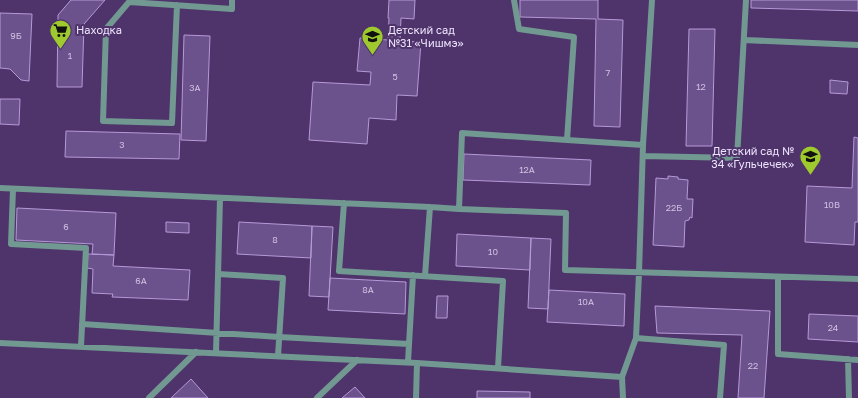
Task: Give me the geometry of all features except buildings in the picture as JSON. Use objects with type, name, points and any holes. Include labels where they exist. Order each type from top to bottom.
[{"type":"lane","points":[[177,5],[172,123],[103,121],[106,29],[129,2],[177,5],[232,9],[232,0]]},
{"type":"lane","points":[[514,0],[519,29],[574,37],[567,140]]},
{"type":"lane","points":[[623,398],[622,377],[636,338],[643,145],[652,0]]},
{"type":"lane","points":[[643,156],[737,158],[746,0]]},
{"type":"lane","points":[[744,40],[858,45]]},
{"type":"lane","points":[[459,209],[462,132],[643,145]]},
{"type":"lane","points":[[0,188],[566,213],[565,270],[858,279]]},
{"type":"lane","points":[[13,189],[11,244],[86,248],[81,346]]},
{"type":"lane","points":[[216,353],[220,198]]},
{"type":"lane","points":[[344,203],[338,271],[504,281],[498,368]]},
{"type":"lane","points":[[425,276],[430,207]]},
{"type":"lane","points":[[218,274],[283,278],[278,356]]},
{"type":"lane","points":[[408,362],[413,275]]},
{"type":"lane","points":[[778,277],[778,354],[858,360]]},
{"type":"lane","points":[[82,324],[409,344]]},
{"type":"lane","points":[[636,338],[724,345],[720,398]]},
{"type":"lane","points":[[0,342],[408,362],[622,377]]},
{"type":"lane","points":[[149,398],[196,352]]},
{"type":"lane","points":[[848,359],[848,398]]},
{"type":"lane","points":[[317,398],[358,360]]},
{"type":"lane","points":[[416,398],[417,363]]},
{"type":"place","name":"Находка","points":[[61,50]]},
{"type":"place","name":"Детский сад №31 «Чишмэ»","points":[[372,56]]},
{"type":"place","name":"Детский сад № 34 «Гульчечек»","points":[[810,176]]}]
